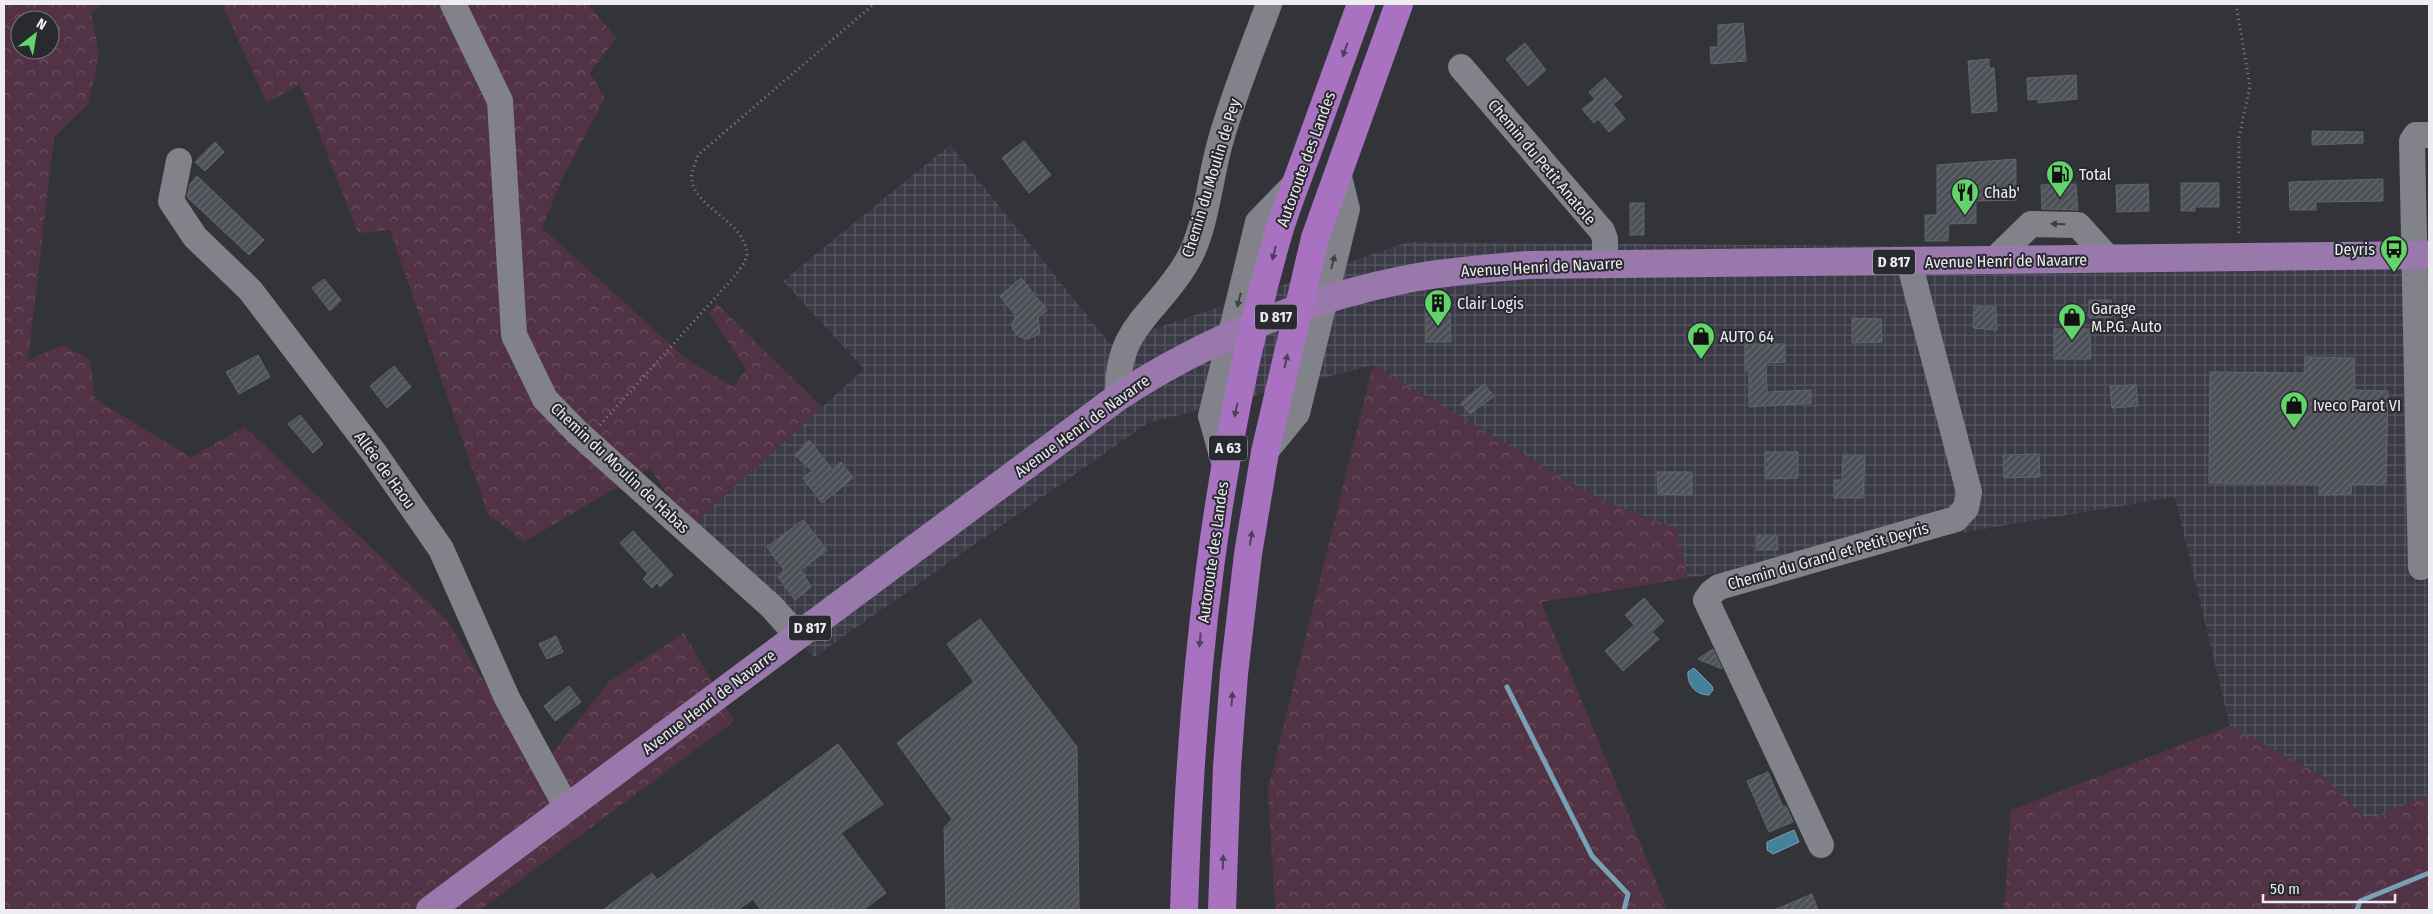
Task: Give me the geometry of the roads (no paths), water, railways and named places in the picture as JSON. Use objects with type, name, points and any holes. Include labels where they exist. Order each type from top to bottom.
[{"type":"highway","name":"Autoroute des Landes","points":[[1184,910],[1189,772],[1202,624],[1225,466],[1250,346],[1281,227],[1361,4]]},
{"type":"highway","name":"A 63","points":[[1222,910],[1226,785],[1234,674],[1248,554],[1265,452],[1315,238],[1399,4]]},
{"type":"main road","name":"Avenue Henri de Navarre","points":[[430,910],[1118,397],[1194,352],[1288,312],[1360,290],[1450,272],[1528,265],[2422,255]]},
{"type":"street","name":"Chemin du Moulin de Habas","points":[[453,4],[500,100],[514,335],[545,399],[587,441],[771,606],[798,636]]},
{"type":"street","name":"Chemin du Moulin de Pey","points":[[1118,397],[1117,379],[1125,344],[1134,330],[1174,284],[1189,259],[1196,239],[1220,143],[1269,4]]},
{"type":"street","name":"Chemin du Petit Anatole","points":[[1461,67],[1602,231],[1605,244],[1605,264]]},
{"type":"street","points":[[2421,567],[2422,255],[2412,230],[2412,141],[2416,135],[2429,135]]},
{"type":"street","name":"Allée de Haou","points":[[179,161],[171,201],[195,237],[250,290],[375,454],[441,549],[507,698],[567,808]]},
{"type":"street","points":[[1993,261],[2031,224],[2078,225],[2109,259]]},
{"type":"street","name":"Chemin du Grand et Petit Deyris","points":[[1821,845],[1706,600],[1719,587],[1956,520],[1966,508],[1969,492],[1908,262]]},
{"type":"water","points":[[1694,668],[1712,686],[1713,690],[1709,695],[1696,691],[1691,685],[1688,672]]},
{"type":"water","points":[[1794,830],[1799,842],[1773,854],[1767,850],[1767,842]]},
{"type":"waterway","points":[[1507,687],[1592,856],[1628,894],[1624,910]]},
{"type":"waterway","points":[[2357,910],[2360,901],[2429,873]]},
{"type":"place","name":"Total","points":[[2060,198]]},
{"type":"place","name":"Chab'","points":[[1965,216]]},
{"type":"place","name":"Deyris","points":[[2394,273]]},
{"type":"place","name":"Clair Logis","points":[[1438,327]]},
{"type":"place","name":"Garage M.P.G. Auto","points":[[2072,341]]},
{"type":"place","name":"AUTO 64","points":[[1701,360]]},
{"type":"place","name":"Iveco Parot VI","points":[[2294,429]]}]
